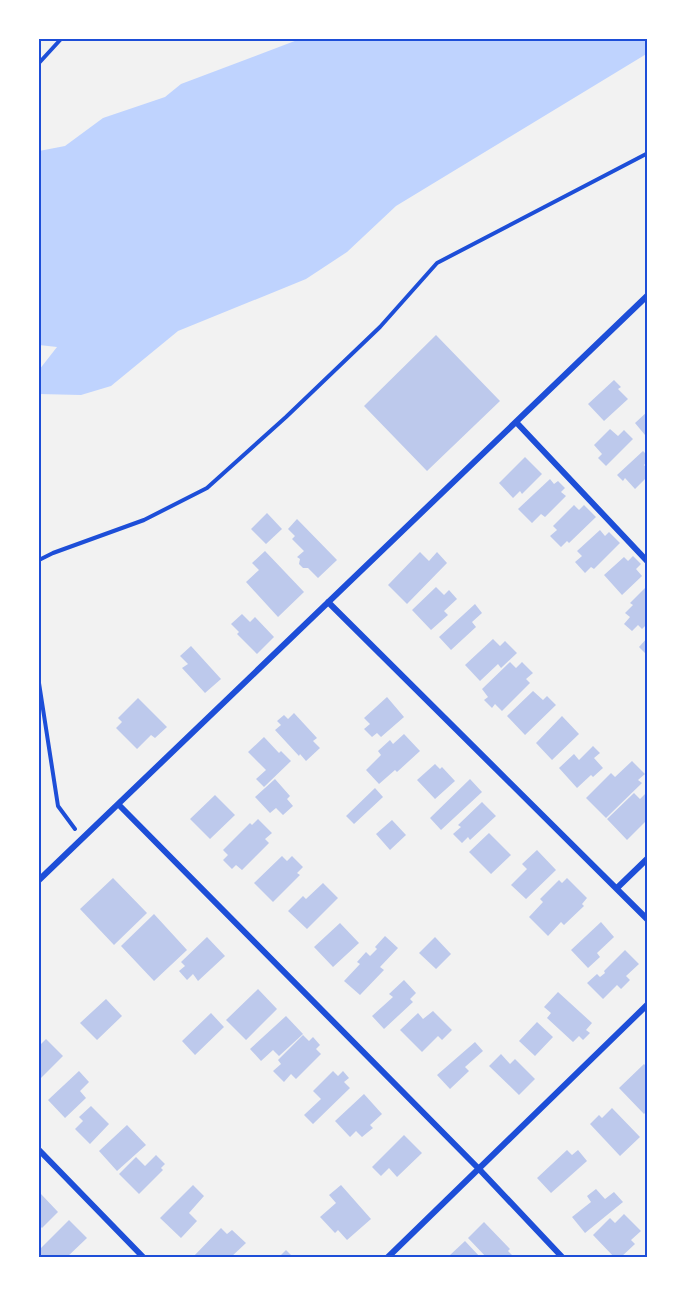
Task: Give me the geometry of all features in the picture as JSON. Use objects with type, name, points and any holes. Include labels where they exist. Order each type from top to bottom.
[{"type":"street","points":[[39,880],[648,295]]},
{"type":"street","points":[[516,423],[648,562]]},
{"type":"street","points":[[328,602],[648,920]]},
{"type":"street","points":[[119,805],[479,1169],[563,1258]]},
{"type":"street","points":[[617,888],[648,858]]},
{"type":"street","points":[[387,1258],[648,1004]]},
{"type":"street","points":[[39,1150],[144,1258]]},
{"type":"path","points":[[39,63],[62,39]]},
{"type":"path","points":[[39,560],[53,552],[144,520],[207,488],[286,417],[380,327],[437,263],[648,153]]},
{"type":"path","points":[[39,683],[58,806],[83,839]]},
{"type":"water","points":[[300,39],[648,39],[648,53],[396,206],[347,252],[306,279],[178,331],[111,386],[81,395],[39,394],[39,370],[57,347],[39,345],[39,151],[65,146],[103,118],[165,97],[181,84]]},
{"type":"building","points":[[436,335],[500,401],[427,471],[364,406]]},
{"type":"building","points":[[614,380],[621,387],[618,389],[628,399],[604,421],[588,404]]},
{"type":"building","points":[[648,411],[648,432],[645,435],[635,423]]},
{"type":"building","points":[[610,429],[618,436],[624,430],[633,439],[606,466],[598,458],[602,454],[594,445]]},
{"type":"building","points":[[643,451],[648,456],[648,461],[644,465],[648,469],[648,476],[635,489],[625,478],[623,481],[617,475]]},
{"type":"building","points":[[525,457],[542,474],[522,494],[520,491],[513,498],[499,483]]},
{"type":"building","points":[[550,479],[554,484],[558,481],[565,488],[561,492],[566,496],[545,517],[541,514],[532,523],[518,509]]},
{"type":"building","points":[[574,505],[579,510],[584,505],[596,517],[569,543],[567,541],[561,547],[550,536],[557,530],[553,526]]},
{"type":"building","points":[[267,513],[282,529],[266,544],[251,529]]},
{"type":"building","points":[[297,519],[337,560],[318,578],[308,568],[303,568],[299,564],[300,559],[297,557],[304,551],[292,539],[295,536],[288,529]]},
{"type":"building","points":[[600,530],[605,536],[609,532],[620,543],[594,569],[591,567],[585,573],[575,562],[582,556],[577,551]]},
{"type":"building","points":[[265,551],[304,592],[278,617],[246,582],[259,570],[252,563]]},
{"type":"building","points":[[420,552],[429,561],[437,552],[447,563],[407,604],[388,585]]},
{"type":"building","points":[[633,556],[641,564],[636,569],[642,576],[622,595],[604,575],[624,557],[628,561]]},
{"type":"building","points":[[648,585],[648,623],[642,629],[638,625],[632,631],[624,624],[630,617],[625,613],[633,605],[630,603]]},
{"type":"building","points":[[436,587],[444,595],[449,590],[457,599],[444,611],[448,615],[431,630],[412,610]]},
{"type":"building","points":[[475,604],[482,613],[472,622],[476,627],[451,650],[439,637]]},
{"type":"building","points":[[242,614],[250,622],[255,617],[274,637],[257,654],[237,634],[239,632],[231,624]]},
{"type":"building","points":[[648,637],[648,656],[639,647]]},
{"type":"building","points":[[493,639],[500,646],[505,641],[517,653],[501,668],[498,664],[480,681],[465,665]]},
{"type":"building","points":[[191,646],[221,679],[205,693],[182,668],[188,664],[180,656]]},
{"type":"building","points":[[510,662],[516,668],[522,662],[533,673],[526,679],[530,683],[502,711],[495,704],[492,708],[484,700],[488,697],[482,689]]},
{"type":"building","points":[[533,691],[543,700],[547,696],[556,705],[525,735],[507,716]]},
{"type":"building","points":[[387,697],[404,717],[381,737],[377,733],[372,737],[364,729],[370,724],[364,718]]},
{"type":"building","points":[[138,698],[167,727],[155,738],[151,735],[137,749],[116,728],[122,722],[118,718]]},
{"type":"building","points":[[294,713],[317,738],[313,741],[320,748],[306,761],[275,730],[281,725],[277,721],[284,715],[288,719]]},
{"type":"building","points":[[562,716],[579,734],[552,760],[536,743]]},
{"type":"building","points":[[404,734],[420,751],[397,772],[395,770],[379,784],[366,770],[381,755],[378,751],[390,740],[393,744]]},
{"type":"building","points":[[264,737],[279,753],[281,751],[291,761],[264,787],[256,779],[266,770],[248,752]]},
{"type":"building","points":[[593,746],[600,753],[594,758],[603,768],[577,788],[559,768],[574,754],[579,760]]},
{"type":"building","points":[[632,761],[645,774],[638,780],[642,783],[606,818],[586,798],[611,773],[615,777]]},
{"type":"building","points":[[435,764],[440,769],[442,767],[455,781],[435,799],[417,780]]},
{"type":"building","points":[[275,779],[290,796],[287,799],[293,806],[283,815],[276,808],[270,813],[255,797]]},
{"type":"building","points":[[470,779],[482,792],[441,830],[430,818]]},
{"type":"building","points":[[375,788],[383,797],[354,824],[346,816]]},
{"type":"building","points":[[634,793],[640,799],[646,793],[648,795],[648,819],[627,840],[607,819]]},
{"type":"building","points":[[215,795],[235,815],[210,839],[190,819]]},
{"type":"building","points":[[482,802],[496,816],[470,840],[468,837],[462,843],[453,834],[461,827],[458,825]]},
{"type":"building","points":[[258,819],[272,833],[265,839],[269,843],[242,870],[236,865],[232,869],[223,860],[228,855],[223,850],[250,823],[252,825]]},
{"type":"building","points":[[392,820],[406,835],[390,850],[376,834]]},
{"type":"building","points":[[489,833],[511,855],[491,874],[469,852]]},
{"type":"building","points":[[537,850],[556,870],[526,899],[511,885],[527,869],[522,864]]},
{"type":"building","points":[[282,856],[287,861],[292,856],[303,867],[297,873],[300,875],[273,902],[254,883]]},
{"type":"building","points":[[113,878],[147,913],[114,945],[80,909]]},
{"type":"building","points":[[567,878],[587,898],[582,904],[584,906],[564,925],[561,922],[548,936],[529,917],[543,902],[540,899],[559,880],[562,883]]},
{"type":"building","points":[[323,883],[338,898],[307,929],[288,911],[303,896],[306,899]]},
{"type":"building","points":[[154,914],[187,950],[154,981],[121,946]]},
{"type":"building","points":[[601,922],[614,937],[597,953],[600,957],[588,968],[571,950]]},
{"type":"building","points":[[340,923],[359,943],[333,967],[314,947]]},
{"type":"building","points":[[385,936],[398,948],[380,967],[384,970],[360,995],[344,981],[360,964],[357,962],[366,952],[370,956]]},
{"type":"building","points":[[207,937],[225,956],[198,981],[193,974],[187,980],[179,971],[185,966],[181,962]]},
{"type":"building","points":[[435,937],[451,954],[436,969],[419,953]]},
{"type":"building","points":[[625,950],[639,964],[626,976],[630,980],[621,989],[617,985],[603,999],[587,983],[597,974],[600,977],[605,973],[604,971]]},
{"type":"building","points":[[404,980],[416,993],[410,999],[413,1002],[384,1029],[372,1016],[393,997],[389,994]]},
{"type":"building","points":[[258,989],[277,1009],[246,1040],[226,1020]]},
{"type":"building","points":[[558,992],[592,1023],[586,1030],[590,1033],[583,1040],[579,1036],[573,1042],[547,1018],[551,1013],[544,1007]]},
{"type":"building","points":[[106,999],[122,1016],[97,1040],[80,1023]]},
{"type":"building","points":[[433,1011],[452,1030],[442,1040],[438,1036],[422,1052],[400,1030],[418,1013],[423,1019]]},
{"type":"building","points":[[211,1013],[224,1027],[195,1055],[182,1041]]},
{"type":"building","points":[[286,1016],[303,1034],[279,1056],[273,1050],[261,1061],[250,1049]]},
{"type":"building","points":[[537,1022],[553,1037],[535,1056],[519,1041]]},
{"type":"building","points":[[303,1035],[309,1041],[313,1037],[320,1045],[316,1049],[321,1054],[296,1079],[291,1074],[284,1082],[273,1071],[281,1064],[278,1060]]},
{"type":"building","points":[[46,1039],[63,1056],[39,1080],[39,1046]]},
{"type":"building","points":[[475,1042],[483,1051],[465,1067],[469,1071],[450,1089],[437,1075]]},
{"type":"building","points":[[501,1054],[510,1064],[515,1059],[535,1079],[519,1095],[489,1066]]},
{"type":"building","points":[[644,1064],[648,1068],[648,1110],[644,1114],[619,1088]]},
{"type":"building","points":[[79,1071],[89,1082],[80,1091],[86,1098],[65,1118],[48,1100]]},
{"type":"building","points":[[333,1071],[338,1076],[343,1071],[349,1078],[344,1082],[350,1088],[313,1124],[304,1115],[321,1099],[313,1091]]},
{"type":"building","points":[[364,1094],[382,1114],[370,1125],[373,1128],[362,1137],[356,1131],[350,1137],[335,1121]]},
{"type":"building","points":[[91,1106],[109,1124],[90,1144],[75,1129],[83,1121],[79,1117]]},
{"type":"building","points":[[612,1108],[640,1137],[620,1156],[590,1124],[599,1115],[602,1118]]},
{"type":"building","points":[[127,1125],[146,1145],[117,1171],[99,1151]]},
{"type":"building","points":[[404,1135],[422,1153],[397,1177],[389,1168],[381,1176],[372,1167]]},
{"type":"building","points":[[567,1150],[572,1155],[578,1150],[587,1161],[551,1193],[537,1178]]},
{"type":"building","points":[[156,1155],[165,1164],[161,1168],[163,1170],[139,1194],[119,1174],[136,1157],[145,1166]]},
{"type":"building","points":[[193,1185],[204,1196],[189,1213],[197,1221],[181,1238],[160,1218]]},
{"type":"building","points":[[341,1185],[371,1219],[347,1240],[338,1230],[335,1233],[320,1217],[336,1203],[329,1195]]},
{"type":"building","points":[[596,1189],[605,1199],[614,1192],[623,1202],[585,1233],[572,1217],[591,1202],[587,1196]]},
{"type":"building","points":[[41,1194],[58,1212],[42,1228],[39,1225],[39,1196]]},
{"type":"building","points":[[624,1214],[641,1231],[631,1240],[635,1244],[620,1258],[615,1258],[593,1235],[610,1218],[615,1223]]},
{"type":"building","points":[[69,1220],[87,1238],[66,1258],[39,1258],[39,1250]]},
{"type":"building","points":[[484,1222],[510,1249],[508,1251],[513,1258],[487,1258],[468,1238]]},
{"type":"building","points":[[221,1228],[227,1234],[232,1230],[246,1243],[230,1258],[192,1258]]},
{"type":"building","points":[[465,1241],[481,1258],[450,1258],[449,1256]]},
{"type":"building","points":[[286,1250],[294,1258],[278,1258]]}]
